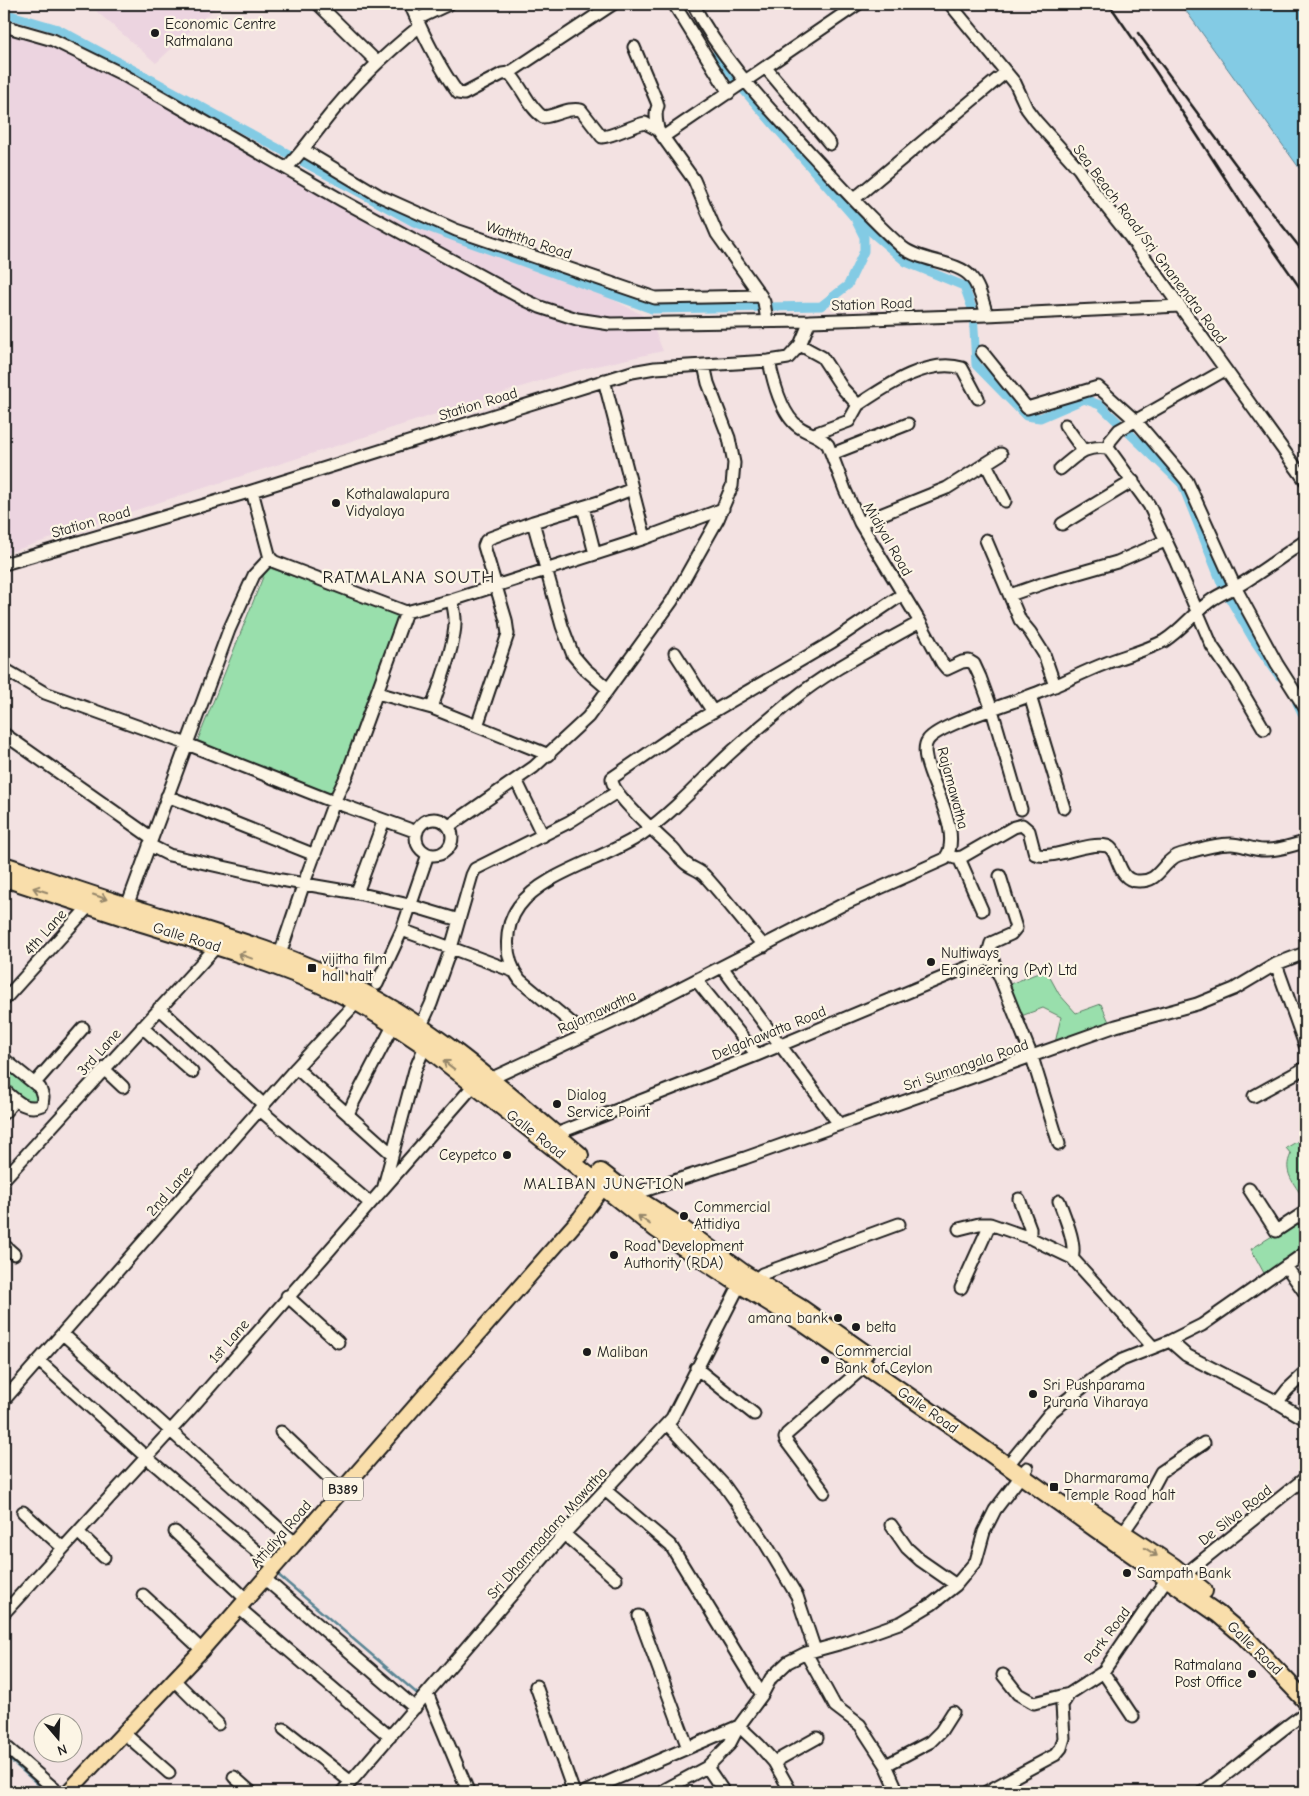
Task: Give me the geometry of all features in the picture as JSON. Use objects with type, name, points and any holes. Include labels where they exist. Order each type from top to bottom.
[{"type":"highway","name":"Galle Road","points":[[4,865],[127,906],[221,934],[278,961]]},
{"type":"highway","name":"Galle Road","points":[[4,878],[217,946],[316,970],[370,994],[490,1079],[556,1134],[656,1229],[746,1282],[801,1308],[1009,1462]]},
{"type":"highway","name":"Galle Road","points":[[370,994],[394,1024],[605,1182],[672,1221],[746,1282],[803,1323],[1175,1573],[1244,1636],[1305,1700]]},
{"type":"highway","name":"Galle Road","points":[[1024,1472],[1122,1534],[1244,1623],[1305,1684]]},
{"type":"main road","name":"Attidiya Road","points":[[68,1792],[202,1650],[580,1218],[605,1182]]},
{"type":"street","points":[[318,4],[377,62]]},
{"type":"street","points":[[410,4],[418,23],[451,83],[458,93],[464,94],[502,74],[509,73],[613,4]]},
{"type":"street","points":[[296,159],[325,120],[377,62],[418,23],[448,4]]},
{"type":"street","points":[[674,4],[732,91]]},
{"type":"street","points":[[693,4],[745,82],[854,199],[903,248],[916,255],[962,270],[970,276],[976,286],[987,315],[1180,306]]},
{"type":"street","points":[[661,133],[732,91],[858,4]]},
{"type":"street","name":"Sea Beach Road/Sri Gnanendra Road","points":[[950,4],[1015,83],[1036,121],[1079,169],[1305,480]]},
{"type":"street","points":[[4,26],[36,34],[70,47],[296,159],[343,201],[474,273],[532,303],[558,314],[583,321],[616,325],[764,308],[717,234],[694,180],[661,133],[655,114],[658,106],[657,102],[634,47]]},
{"type":"street","points":[[766,68],[830,144]]},
{"type":"street","points":[[854,199],[1006,72]]},
{"type":"street","points":[[509,73],[517,80],[537,113],[543,117],[574,108],[581,110],[602,137],[608,137],[631,126],[645,123],[661,133]]},
{"type":"street","name":"Waththa Road","points":[[296,159],[456,230],[655,298],[764,308]]},
{"type":"street","name":"Station Road","points":[[764,308],[810,321],[987,315]]},
{"type":"street","points":[[810,321],[800,345],[822,357],[843,389],[858,405]]},
{"type":"street","name":"Station Road","points":[[4,564],[70,543],[252,491],[632,372],[655,368],[769,361],[788,358],[800,345]]},
{"type":"street","points":[[982,352],[1028,408],[1098,387],[1136,421],[1187,481],[1234,588],[1277,664],[1305,708]]},
{"type":"street","name":"Midiyal Road","points":[[769,361],[774,384],[792,421],[800,428],[824,440],[828,445],[860,523],[920,622],[942,663],[947,669],[962,662],[969,661],[974,664],[992,710]]},
{"type":"street","points":[[449,826],[549,755],[588,717],[672,601],[718,519],[732,486],[734,463],[729,438],[708,383],[704,365]]},
{"type":"street","points":[[814,434],[849,421],[858,405],[893,382],[930,368],[952,365],[962,368],[978,398]]},
{"type":"street","points":[[1108,448],[1110,441],[1119,430],[1225,370]]},
{"type":"street","points":[[604,380],[645,538]]},
{"type":"street","points":[[832,454],[908,424]]},
{"type":"street","points":[[1066,424],[1083,450]]},
{"type":"street","points":[[1060,468],[1083,450],[1096,446],[1108,448],[1148,504],[1212,646],[1264,729]]},
{"type":"street","points":[[860,523],[947,488],[1001,454]]},
{"type":"street","points":[[986,464],[1005,501]]},
{"type":"street","points":[[1062,524],[1133,482]]},
{"type":"street","points":[[477,726],[508,634],[506,620],[484,546],[486,541],[533,522],[583,507],[632,489]]},
{"type":"street","points":[[252,491],[270,558],[275,562],[406,612],[452,600],[645,538],[722,509]]},
{"type":"street","points":[[583,507],[595,554]]},
{"type":"street","points":[[533,522],[573,655],[585,669],[608,689]]},
{"type":"street","points":[[986,540],[1020,620],[1044,654],[1055,686]]},
{"type":"street","points":[[1010,595],[1055,579],[1117,562],[1165,541]]},
{"type":"street","name":"Rajamawatha","points":[[490,1079],[586,1035],[842,905],[953,856],[951,834],[929,770],[925,751],[929,738],[941,730],[1164,641],[1217,596],[1234,588],[1305,541]]},
{"type":"street","points":[[127,906],[167,796],[246,592],[254,575],[270,558]]},
{"type":"street","points":[[764,946],[704,876],[683,861],[617,792],[612,778],[685,728],[832,642],[903,594]]},
{"type":"street","points":[[432,708],[451,644],[455,621],[452,600]]},
{"type":"street","points":[[278,961],[304,883],[334,802],[347,775],[406,612]]},
{"type":"street","points":[[586,1035],[520,980],[513,971],[509,954],[508,929],[525,898],[557,877],[624,846],[650,828],[793,700],[829,674],[920,622]]},
{"type":"street","points":[[674,653],[713,712]]},
{"type":"street","points":[[4,669],[45,693],[187,744],[334,802],[417,832]]},
{"type":"street","points":[[377,693],[432,708],[549,755]]},
{"type":"street","points":[[1030,696],[1064,808]]},
{"type":"street","points":[[992,710],[1021,809]]},
{"type":"street","points":[[4,734],[169,855],[282,880],[357,893],[410,905],[459,920]]},
{"type":"street","points":[[516,780],[544,836]]},
{"type":"street","points":[[420,1028],[431,1004],[451,948],[475,869],[544,836],[617,792]]},
{"type":"street","points":[[167,796],[315,855]]},
{"type":"street","points":[[433,818],[444,822],[449,826],[452,837],[449,848],[440,854],[428,854],[416,841],[417,832],[422,824],[433,818]]},
{"type":"street","points":[[357,893],[384,820]]},
{"type":"street","points":[[982,910],[953,856],[967,855],[1014,827],[1022,825],[1029,831],[1035,854],[1044,856],[1067,850],[1106,846],[1111,850],[1123,874],[1137,881],[1151,878],[1163,870],[1174,857],[1196,850],[1230,844],[1266,850],[1305,842]]},
{"type":"street","name":"2nd Lane","points":[[4,1400],[296,1068],[370,994],[402,930],[428,854]]},
{"type":"street","points":[[1000,876],[1016,928],[1011,934],[991,943],[989,948],[1032,1057],[1059,1144]]},
{"type":"street","name":"4th Lane","points":[[4,999],[89,906]]},
{"type":"street","points":[[402,930],[513,971]]},
{"type":"street","name":"3rd Lane","points":[[4,1179],[217,946]]},
{"type":"street","name":"Sri Sumangala Road","points":[[632,1196],[1116,1026],[1197,1004],[1234,989],[1276,964],[1305,953]]},
{"type":"street","name":"Delgahawatta Road","points":[[556,1134],[757,1055],[992,957]]},
{"type":"street","points":[[1276,964],[1305,1044]]},
{"type":"street","points":[[722,967],[839,1124]]},
{"type":"street","points":[[696,980],[757,1055]]},
{"type":"street","points":[[159,1008],[262,1107],[370,1203]]},
{"type":"street","points":[[350,1117],[349,1112],[357,1094],[394,1024]]},
{"type":"street","points":[[142,1027],[192,1072]]},
{"type":"street","points":[[35,1083],[83,1028]]},
{"type":"street","points":[[384,1186],[415,1070],[425,1046]]},
{"type":"street","points":[[4,1059],[35,1083],[43,1093],[42,1105]]},
{"type":"street","points":[[296,1068],[392,1154]]},
{"type":"street","points":[[1254,1096],[1305,1068]]},
{"type":"street","points":[[104,1069],[123,1088]]},
{"type":"street","name":"1st Lane","points":[[4,1613],[171,1430],[474,1084]]},
{"type":"street","points":[[4,1090],[15,1100],[31,1108],[42,1105]]},
{"type":"street","points":[[4,1113],[15,1100]]},
{"type":"street","points":[[42,1105],[58,1119]]},
{"type":"street","points":[[1249,1189],[1276,1231],[1305,1212]]},
{"type":"street","points":[[1019,1199],[1030,1228],[1030,1238]]},
{"type":"street","points":[[1059,1201],[1072,1241],[1074,1254],[1072,1258]]},
{"type":"street","points":[[746,1282],[762,1274],[899,1224]]},
{"type":"street","points":[[959,1229],[979,1224],[990,1224],[1030,1238],[1072,1258],[1153,1347]]},
{"type":"street","points":[[961,1288],[990,1224]]},
{"type":"street","points":[[4,1245],[14,1254]]},
{"type":"street","points":[[1009,1462],[1050,1413],[1093,1379],[1122,1360],[1170,1342],[1202,1325],[1305,1253]]},
{"type":"street","points":[[1286,1266],[1305,1294]]},
{"type":"street","name":"Sri Dhammadara Mawatha","points":[[347,1789],[564,1534],[672,1418],[696,1368],[746,1282]]},
{"type":"street","points":[[288,1296],[338,1342]]},
{"type":"street","points":[[63,1334],[294,1543]]},
{"type":"street","points":[[1170,1342],[1186,1355],[1305,1419]]},
{"type":"street","points":[[39,1361],[146,1457],[274,1566]]},
{"type":"street","points":[[824,1492],[785,1438],[786,1434],[865,1366]]},
{"type":"street","points":[[696,1368],[754,1414]]},
{"type":"street","points":[[1278,1403],[1287,1390],[1305,1374]]},
{"type":"street","points":[[667,1424],[724,1485],[764,1540],[797,1596],[810,1652],[836,1706],[860,1725],[886,1765],[898,1792]]},
{"type":"street","points":[[281,1432],[342,1490]]},
{"type":"street","points":[[1122,1534],[1147,1498],[1161,1472],[1204,1443]]},
{"type":"street","points":[[664,1792],[666,1789],[707,1767],[729,1745],[739,1726],[762,1695],[771,1678],[788,1662],[810,1652],[846,1642],[902,1622],[932,1604],[956,1585],[976,1561],[984,1532],[995,1510],[1024,1472]]},
{"type":"street","name":"De Silva Road","points":[[1175,1573],[1305,1478]]},
{"type":"street","points":[[605,1490],[671,1546],[762,1695]]},
{"type":"street","points":[[23,1512],[64,1548]]},
{"type":"street","points":[[891,1525],[907,1548],[920,1560],[956,1585]]},
{"type":"street","points":[[78,1532],[104,1557]]},
{"type":"street","points":[[175,1532],[243,1603],[390,1737]]},
{"type":"street","points":[[564,1534],[616,1579]]},
{"type":"street","name":"Park Road","points":[[1003,1675],[1018,1694],[1034,1703],[1069,1694],[1103,1672],[1175,1573]]},
{"type":"street","points":[[264,1578],[415,1708]]},
{"type":"street","points":[[143,1595],[202,1650]]},
{"type":"street","points":[[639,1616],[688,1748]]},
{"type":"street","points":[[1103,1672],[1133,1717]]},
{"type":"street","points":[[174,1679],[218,1724]]},
{"type":"street","points":[[536,1686],[575,1792]]},
{"type":"street","points":[[428,1694],[468,1791]]},
{"type":"street","points":[[988,1792],[1055,1755],[1061,1748],[1064,1738],[1062,1705],[1069,1694]]},
{"type":"street","points":[[886,1765],[930,1742],[941,1731],[953,1712]]},
{"type":"street","points":[[1203,1792],[1225,1777],[1277,1732],[1305,1713]]},
{"type":"street","points":[[585,1792],[608,1787],[688,1748],[739,1726]]},
{"type":"street","points":[[739,1726],[760,1745],[774,1762],[791,1792]]},
{"type":"street","points":[[284,1729],[347,1789]]},
{"type":"street","points":[[124,1733],[169,1773]]},
{"type":"street","points":[[774,1762],[817,1738]]},
{"type":"street","points":[[5,1748],[58,1792]]},
{"type":"street","points":[[707,1767],[724,1792]]},
{"type":"street","points":[[234,1777],[251,1792]]},
{"type":"shaded area","name":"Economic Centre Ratmalana","points":[[88,4],[219,4],[156,63]]},
{"type":"shaded area","points":[[4,26],[60,42],[305,176],[408,224],[595,290],[650,319],[663,351],[565,373],[166,500],[4,554]]},
{"type":"green space","points":[[267,567],[402,615],[332,799],[197,742]]},
{"type":"green space","points":[[1046,970],[1059,994],[1076,1013],[1101,1004],[1109,1022],[1055,1043],[1061,1017],[1043,1008],[1021,1016],[1010,984]]},
{"type":"green space","points":[[4,1061],[38,1089],[40,1103],[31,1105],[4,1087]]},
{"type":"green space","points":[[1305,1137],[1305,1197],[1303,1198],[1288,1172],[1291,1154],[1286,1148]]},
{"type":"green space","points":[[1305,1216],[1305,1246],[1265,1275],[1251,1249]]},
{"type":"water","points":[[1181,4],[1305,4],[1305,176]]},
{"type":"waterway","points":[[4,13],[58,29],[414,222],[652,309],[821,306],[848,285],[864,251],[864,237],[856,221]]},
{"type":"waterway","points":[[717,53],[740,86],[853,216],[906,262],[964,286],[973,311],[976,365],[1026,416],[1040,418],[1084,399],[1100,405],[1182,484],[1223,587],[1253,639],[1279,676]]},
{"type":"waterway","points":[[1297,703],[1305,719]]},
{"type":"waterway","points":[[276,1573],[420,1696]]},
{"type":"waterway","points":[[8,1758],[47,1792]]},
{"type":"railway","points":[[1109,4],[1158,75],[1247,212],[1305,295]]},
{"type":"railway","points":[[1138,33],[1262,200],[1305,254]]},
{"type":"place","name":"Economic Centre Ratmalana","points":[[155,33]]},
{"type":"place","name":"Kothalawalapura Vidyalaya","points":[[336,503]]},
{"type":"place","name":"Nultiways Engineering (Pvt) Ltd","points":[[931,962]]},
{"type":"place","name":"vijitha film hall halt","points":[[312,968]]},
{"type":"place","name":"Dialog Service Point","points":[[557,1104]]},
{"type":"place","name":"Ceypetco","points":[[507,1155]]},
{"type":"place","name":"Commercial Attidiya","points":[[684,1216]]},
{"type":"place","name":"Road Development Authority (RDA)","points":[[614,1255]]},
{"type":"place","name":"amana bank","points":[[838,1318]]},
{"type":"place","name":"belta","points":[[856,1327]]},
{"type":"place","name":"Maliban","points":[[587,1352]]},
{"type":"place","name":"Commercial Bank of Ceylon","points":[[825,1360]]},
{"type":"place","name":"Sri Pushparama Purana Viharaya","points":[[1033,1394]]},
{"type":"place","name":"Dharmarama Temple Road halt","points":[[1054,1487]]},
{"type":"place","name":"Sampath Bank","points":[[1127,1573]]},
{"type":"place","name":"Ratmalana Post Office","points":[[1252,1674]]},
{"type":"district","name":"RATMALANA SOUTH","points":[[409,577]]},
{"type":"district","name":"MALIBAN JUNCTION","points":[[604,1184]]}]
